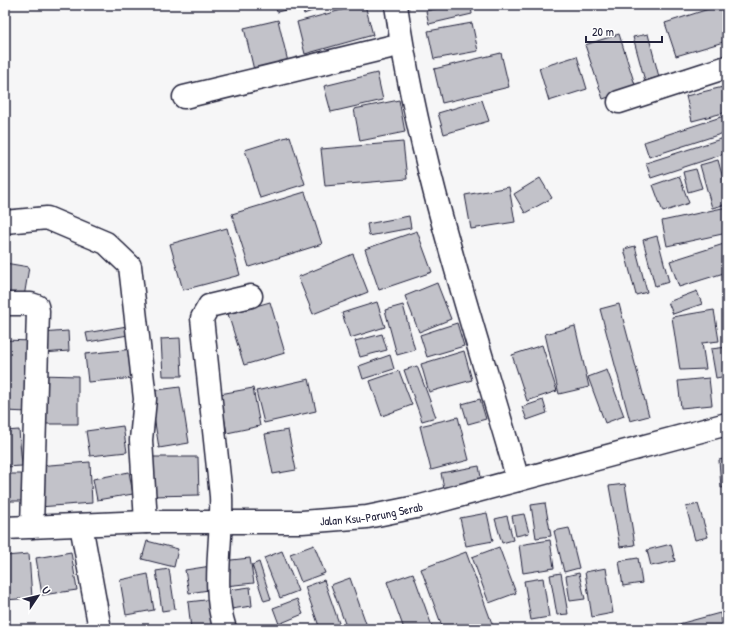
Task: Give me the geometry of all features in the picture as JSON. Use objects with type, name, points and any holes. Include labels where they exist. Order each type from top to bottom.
[{"type":"street","points":[[396,5],[402,44],[429,173],[518,480]]},
{"type":"street","points":[[184,97],[402,44]]},
{"type":"street","points":[[619,102],[727,67]]},
{"type":"street","points":[[5,222],[47,218],[106,243],[130,266],[145,399],[141,440],[146,522]]},
{"type":"street","points":[[225,629],[218,583],[222,520],[202,318],[209,306],[251,296]]},
{"type":"street","points":[[5,304],[31,304],[37,306],[38,311],[32,527]]},
{"type":"street","name":"Jalan Ksu-Parung Serab","points":[[5,528],[222,520],[302,522],[367,517],[422,506],[727,424]]},
{"type":"street","points":[[81,525],[100,629]]},
{"type":"building","points":[[275,5],[294,5],[294,8],[277,12]]},
{"type":"building","points":[[300,5],[328,5],[304,14]]},
{"type":"building","points":[[360,5],[365,5],[373,35],[305,54],[297,22]]},
{"type":"building","points":[[454,5],[471,5],[472,14],[429,24],[426,11]]},
{"type":"building","points":[[721,5],[727,5],[727,41],[676,56],[665,23]]},
{"type":"building","points":[[278,20],[288,62],[254,70],[244,28]]},
{"type":"building","points":[[472,23],[478,51],[434,59],[428,31]]},
{"type":"building","points":[[619,34],[636,88],[603,99],[585,45]]},
{"type":"building","points":[[648,34],[659,77],[645,81],[633,37]]},
{"type":"building","points":[[501,53],[509,87],[442,103],[434,69]]},
{"type":"building","points":[[577,56],[587,89],[549,101],[539,68]]},
{"type":"building","points":[[377,73],[383,100],[331,112],[324,86]]},
{"type":"building","points":[[727,86],[727,112],[692,121],[686,96]]},
{"type":"building","points":[[399,100],[405,132],[360,141],[354,109]]},
{"type":"building","points":[[482,100],[489,121],[444,134],[438,113]]},
{"type":"building","points":[[727,115],[727,132],[649,157],[644,142]]},
{"type":"building","points":[[290,136],[305,184],[260,198],[245,150]]},
{"type":"building","points":[[727,137],[727,153],[651,178],[646,163]]},
{"type":"building","points":[[403,142],[407,179],[325,186],[321,149]]},
{"type":"building","points":[[718,160],[727,193],[727,204],[712,208],[700,165]]},
{"type":"building","points":[[696,169],[702,188],[688,192],[683,172]]},
{"type":"building","points":[[679,176],[689,203],[663,212],[653,185]]},
{"type":"building","points":[[540,178],[552,198],[525,213],[514,194]]},
{"type":"building","points":[[509,187],[515,222],[471,229],[465,195]]},
{"type":"building","points":[[305,192],[322,244],[249,267],[232,214]]},
{"type":"building","points":[[727,207],[727,233],[667,246],[662,221]]},
{"type":"building","points":[[409,216],[411,228],[369,236],[367,224]]},
{"type":"building","points":[[227,228],[240,275],[183,290],[170,244]]},
{"type":"building","points":[[417,231],[432,272],[379,290],[365,249]]},
{"type":"building","points":[[657,236],[669,282],[655,286],[643,240]]},
{"type":"building","points":[[727,243],[727,272],[679,287],[670,261]]},
{"type":"building","points":[[635,246],[647,292],[636,295],[624,249]]},
{"type":"building","points":[[353,254],[368,292],[313,314],[298,277]]},
{"type":"building","points":[[5,263],[29,267],[24,297],[5,294]]},
{"type":"building","points":[[437,283],[451,319],[419,332],[405,296]]},
{"type":"building","points":[[697,291],[702,304],[673,314],[668,302]]},
{"type":"building","points":[[270,302],[285,353],[244,365],[228,314]]},
{"type":"building","points":[[377,302],[385,327],[350,338],[342,313]]},
{"type":"building","points":[[619,304],[649,416],[630,421],[600,309]]},
{"type":"building","points":[[403,305],[415,350],[397,355],[385,310]]},
{"type":"building","points":[[714,310],[719,341],[702,343],[706,369],[680,370],[672,317]]},
{"type":"building","points":[[457,323],[464,346],[427,357],[420,335]]},
{"type":"building","points":[[133,325],[134,334],[88,342],[86,333]]},
{"type":"building","points":[[575,326],[589,387],[559,394],[545,334]]},
{"type":"building","points":[[68,331],[69,351],[43,353],[41,333]]},
{"type":"building","points":[[382,334],[387,350],[360,357],[355,341]]},
{"type":"building","points":[[180,338],[182,376],[163,376],[161,339]]},
{"type":"building","points":[[5,340],[31,341],[28,412],[5,411]]},
{"type":"building","points":[[542,345],[557,391],[527,401],[512,355]]},
{"type":"building","points":[[727,347],[727,376],[716,378],[711,349]]},
{"type":"building","points":[[133,349],[136,378],[88,382],[85,354]]},
{"type":"building","points":[[464,351],[472,380],[429,392],[421,364]]},
{"type":"building","points":[[390,355],[394,369],[363,379],[359,366]]},
{"type":"building","points":[[417,366],[436,417],[422,421],[404,370]]},
{"type":"building","points":[[607,370],[624,416],[605,423],[588,377]]},
{"type":"building","points":[[399,371],[412,405],[382,416],[370,381]]},
{"type":"building","points":[[40,375],[78,376],[78,424],[40,424]]},
{"type":"building","points":[[709,378],[712,405],[681,408],[678,381]]},
{"type":"building","points":[[309,379],[316,411],[264,423],[256,391]]},
{"type":"building","points":[[180,387],[189,443],[159,448],[150,391]]},
{"type":"building","points":[[253,388],[260,426],[227,433],[220,394]]},
{"type":"building","points":[[480,399],[486,419],[468,424],[462,404]]},
{"type":"building","points":[[543,400],[547,413],[527,420],[522,407]]},
{"type":"building","points":[[458,417],[469,460],[431,470],[420,426]]},
{"type":"building","points":[[123,426],[127,452],[90,456],[86,431]]},
{"type":"building","points":[[19,430],[22,466],[5,467],[5,431]]},
{"type":"building","points":[[288,430],[296,470],[273,474],[265,434]]},
{"type":"building","points":[[151,457],[198,457],[199,495],[151,496]]},
{"type":"building","points":[[727,458],[727,487],[721,488],[719,460]]},
{"type":"building","points":[[90,462],[92,503],[39,507],[36,466]]},
{"type":"building","points":[[479,466],[482,483],[444,489],[441,473]]},
{"type":"building","points":[[129,472],[133,494],[97,500],[93,479]]},
{"type":"building","points":[[5,474],[24,474],[25,501],[5,501]]},
{"type":"building","points":[[625,484],[635,545],[620,547],[609,486]]},
{"type":"building","points":[[545,503],[551,536],[536,538],[531,505]]},
{"type":"building","points":[[698,504],[708,537],[695,540],[686,507]]},
{"type":"building","points":[[487,513],[493,541],[466,546],[460,518]]},
{"type":"building","points":[[524,514],[529,533],[516,536],[512,516]]},
{"type":"building","points":[[507,516],[513,540],[502,543],[495,519]]},
{"type":"building","points":[[569,528],[579,568],[564,572],[554,531]]},
{"type":"building","points":[[550,540],[554,568],[523,573],[519,545]]},
{"type":"building","points":[[147,541],[178,549],[174,567],[142,559]]},
{"type":"building","points":[[671,544],[675,561],[651,566],[647,550]]},
{"type":"building","points":[[314,545],[325,573],[301,582],[290,554]]},
{"type":"building","points":[[499,547],[516,593],[489,603],[472,557]]},
{"type":"building","points":[[282,551],[298,591],[280,598],[264,558]]},
{"type":"building","points":[[71,552],[77,590],[42,595],[36,558]]},
{"type":"building","points":[[466,552],[494,629],[443,629],[421,569]]},
{"type":"building","points":[[29,554],[32,598],[5,600],[5,556]]},
{"type":"building","points":[[250,558],[254,583],[225,586],[222,561]]},
{"type":"building","points":[[638,558],[642,583],[623,586],[619,561]]},
{"type":"building","points":[[259,562],[271,599],[264,601],[252,565]]},
{"type":"building","points":[[211,566],[215,589],[189,593],[185,570]]},
{"type":"building","points":[[606,568],[613,613],[592,617],[585,572]]},
{"type":"building","points":[[169,569],[175,609],[162,611],[156,571]]},
{"type":"building","points":[[413,573],[433,629],[404,629],[387,582]]},
{"type":"building","points":[[561,573],[568,614],[557,615],[550,575]]},
{"type":"building","points":[[579,573],[585,599],[570,601],[566,576]]},
{"type":"building","points":[[148,574],[154,610],[126,615],[120,580]]},
{"type":"building","points":[[350,578],[368,629],[347,629],[331,585]]},
{"type":"building","points":[[543,578],[549,617],[531,620],[524,581]]},
{"type":"building","points":[[324,580],[341,629],[320,629],[305,587]]},
{"type":"building","points":[[250,587],[252,606],[224,610],[221,591]]},
{"type":"building","points":[[214,599],[217,629],[191,629],[188,602]]},
{"type":"building","points":[[297,599],[303,614],[279,624],[273,608]]},
{"type":"building","points":[[720,613],[724,629],[660,629]]}]
